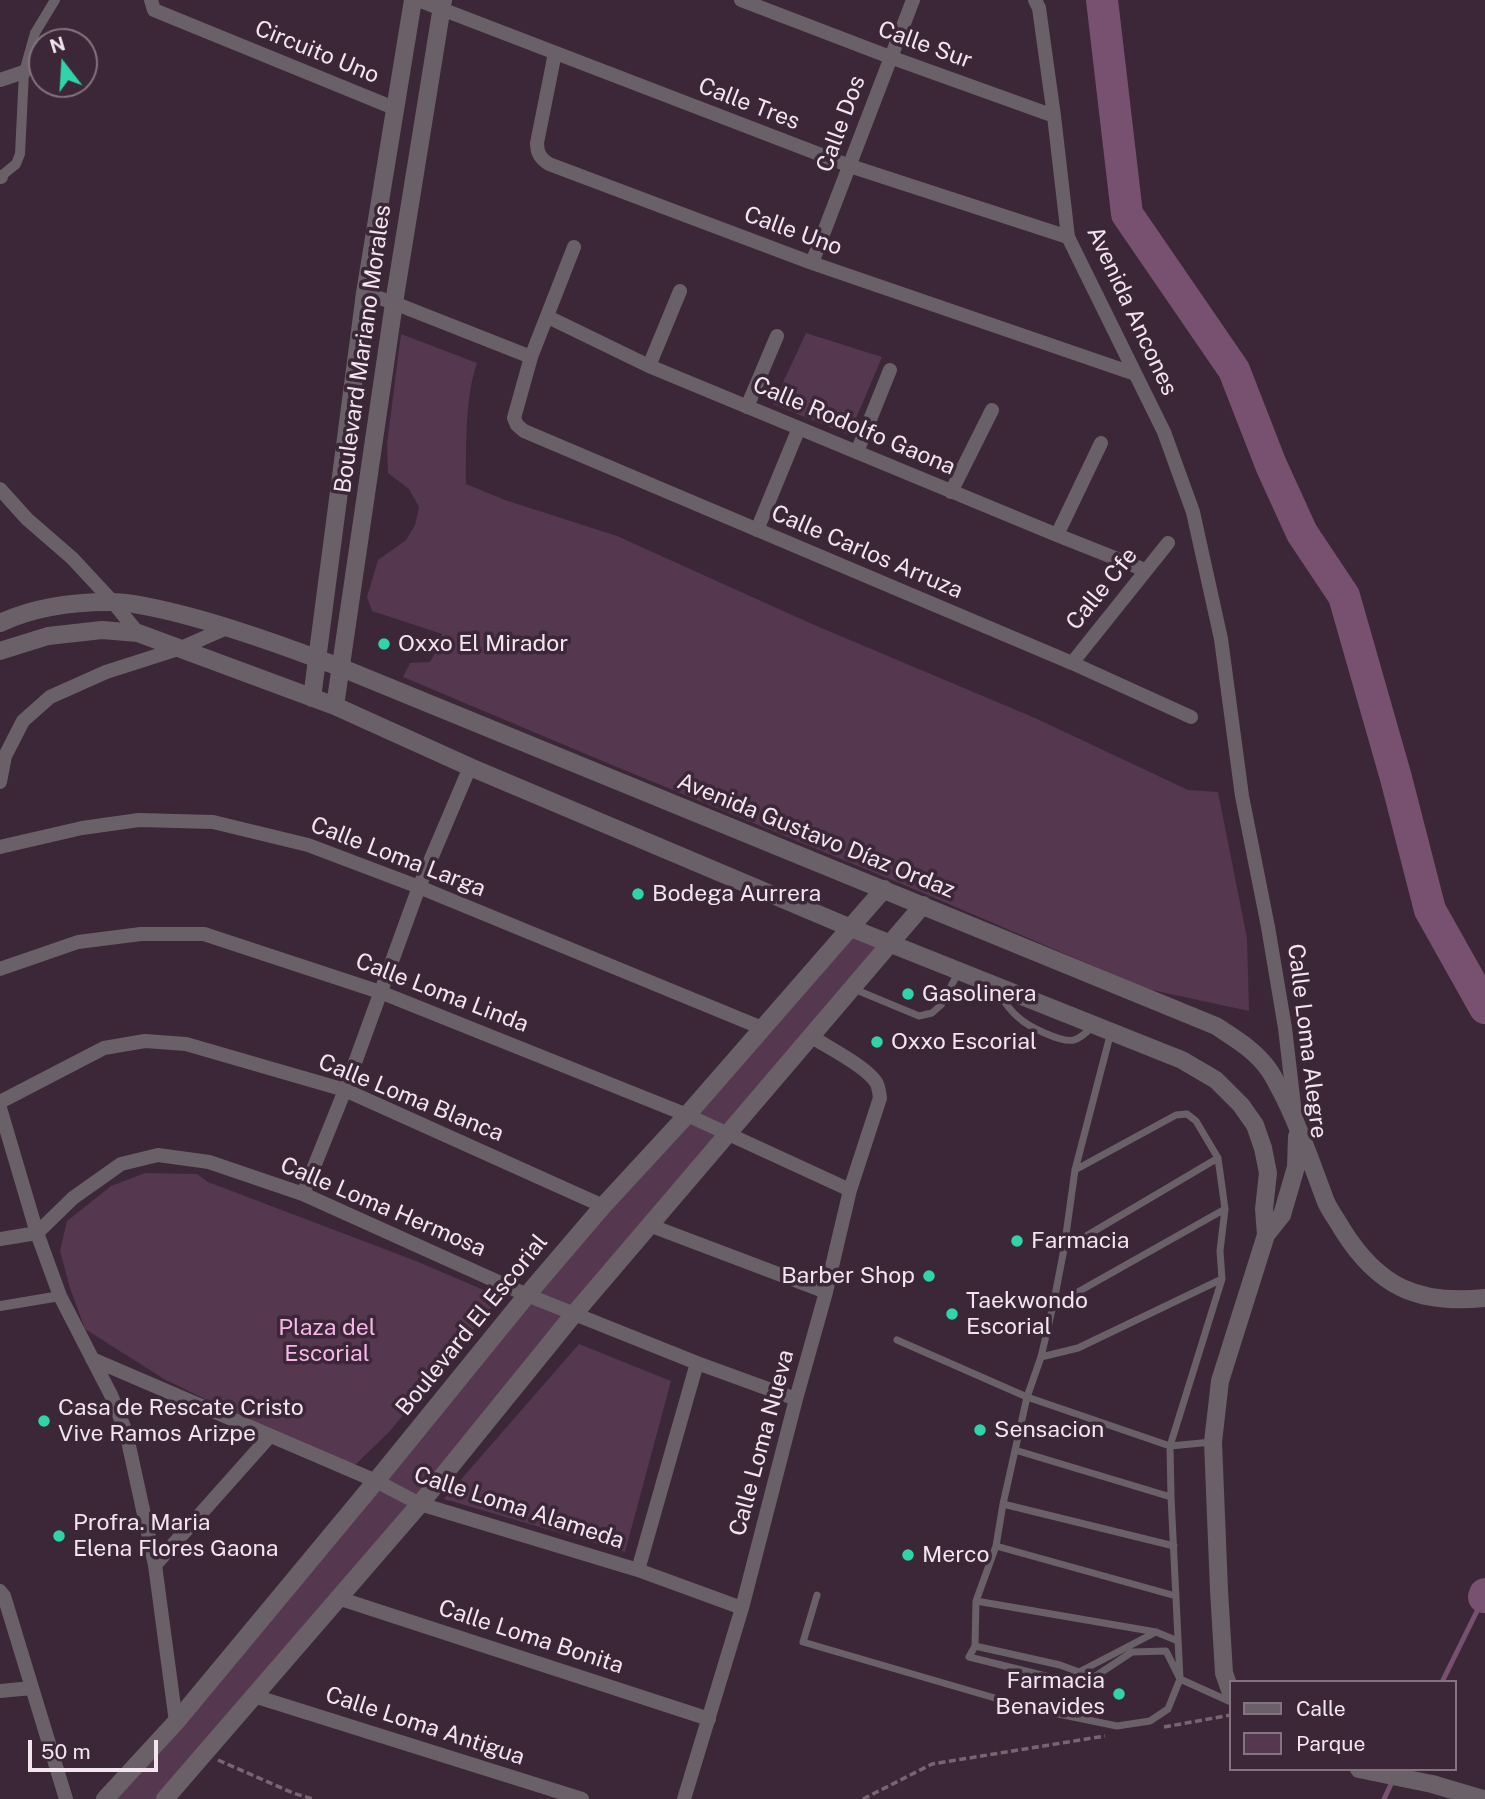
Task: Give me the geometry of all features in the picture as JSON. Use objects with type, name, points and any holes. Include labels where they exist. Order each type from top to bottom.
[{"type":"street","points":[[0,177],[16,164],[20,154],[24,72],[35,33],[55,0]]},
{"type":"street","name":"Circuito Uno","points":[[151,0],[154,10],[394,108]]},
{"type":"street","name":"Boulevard Mariano Morales","points":[[312,698],[365,293],[394,108],[416,0]]},
{"type":"street","name":"Calle Tres","points":[[416,0],[442,4],[555,53],[850,166],[1068,237]]},
{"type":"street","name":"Calle Sur","points":[[741,0],[1054,116]]},
{"type":"street","name":"Calle Dos","points":[[812,263],[913,0]]},
{"type":"street","name":"Avenida Ancones","points":[[1035,0],[1039,8],[1068,237],[1164,432],[1194,512]]},
{"type":"street","name":"Boulevard Mariano Morales","points":[[335,706],[394,303],[442,4]]},
{"type":"street","name":"Calle Uno","points":[[555,53],[537,143],[537,151],[549,164],[812,263],[1135,374]]},
{"type":"street","points":[[0,80],[24,72]]},
{"type":"street","points":[[365,293],[531,357],[574,247]]},
{"type":"street","points":[[649,366],[680,291]]},
{"type":"street","name":"Calle Rodolfo Gaona","points":[[548,317],[649,366],[1145,570]]},
{"type":"street","points":[[747,407],[777,337]]},
{"type":"street","name":"Calle Carlos Arruza","points":[[531,357],[514,418],[524,431],[1072,663],[1191,717]]},
{"type":"street","points":[[857,452],[890,370]]},
{"type":"street","points":[[951,492],[992,410]]},
{"type":"street","points":[[757,530],[799,428]]},
{"type":"street","points":[[1057,535],[1101,443]]},
{"type":"street","points":[[0,489],[27,519],[72,558],[138,633]]},
{"type":"street","name":"Calle Loma Alegre","points":[[1194,512],[1221,639],[1242,796],[1285,1028],[1297,1147],[1296,1167],[1282,1215],[1266,1235],[1220,1381],[1213,1442],[1224,1673],[1230,1690]]},
{"type":"street","name":"Calle Cfe","points":[[1072,663],[1168,543]]},
{"type":"street","name":"Avenida Gustavo Díaz Ordaz","points":[[0,623],[59,605],[112,601],[162,609],[229,626],[342,668],[1216,1026],[1248,1047],[1270,1070],[1295,1119],[1328,1205],[1350,1241],[1372,1269],[1398,1286],[1429,1298],[1459,1301],[1485,1298]]},
{"type":"street","points":[[0,782],[5,756],[23,721],[50,697],[106,672],[181,648],[229,626]]},
{"type":"street","points":[[0,651],[48,636],[102,631],[138,633],[335,706],[851,928],[1181,1060],[1216,1080],[1241,1105],[1255,1125],[1268,1173],[1264,1209],[1266,1235]]},
{"type":"street","points":[[303,1194],[345,1090],[419,887],[470,766]]},
{"type":"street","name":"Calle Loma Larga","points":[[0,847],[82,828],[139,820],[213,822],[308,845],[419,887],[762,1028]]},
{"type":"street","name":"Boulevard El Escorial","points":[[105,1799],[176,1721],[603,1206],[687,1115],[884,889]]},
{"type":"street","points":[[165,1799],[420,1504],[574,1314],[923,905]]},
{"type":"street","name":"Calle Loma Linda","points":[[0,970],[78,942],[141,934],[204,934],[380,992],[687,1115],[850,1190]]},
{"type":"street","name":"Calle Loma Nueva","points":[[684,1799],[742,1608],[826,1292],[850,1190],[880,1098],[875,1081],[866,1071],[811,1037]]},
{"type":"street","name":"Calle Loma Blanca","points":[[0,1102],[104,1048],[145,1041],[186,1044],[345,1090],[603,1206]]},
{"type":"street","points":[[0,1108],[37,1233],[60,1296],[111,1395],[126,1432],[155,1565],[176,1721]]},
{"type":"street","name":"Calle Loma Hermosa","points":[[37,1233],[73,1198],[121,1164],[158,1155],[209,1162],[303,1194],[527,1295],[697,1363],[796,1399]]},
{"type":"street","points":[[649,1226],[826,1292]]},
{"type":"street","points":[[0,1239],[37,1233]]},
{"type":"street","points":[[0,1306],[60,1296]]},
{"type":"street","name":"Calle Loma Alameda","points":[[92,1359],[376,1481],[420,1504],[638,1570],[742,1608]]},
{"type":"street","points":[[638,1570],[697,1363]]},
{"type":"street","points":[[155,1565],[269,1437]]},
{"type":"street","points":[[0,1591],[4,1596],[66,1799]]},
{"type":"street","name":"Calle Loma Bonita","points":[[338,1598],[709,1719]]},
{"type":"street","points":[[0,1691],[32,1688]]},
{"type":"street","name":"Calle Loma Antigua","points":[[254,1696],[582,1799]]},
{"type":"street","points":[[1369,1771],[1432,1784],[1483,1799]]},
{"type":"lane","points":[[853,989],[919,1016],[932,1013],[941,1005],[959,971]]},
{"type":"lane","points":[[993,985],[1019,1019],[1058,1038],[1074,1040],[1086,1034],[1094,1025]]},
{"type":"lane","points":[[1111,1032],[1075,1170],[1064,1248],[1041,1357],[1027,1397],[996,1546],[976,1601],[975,1646],[969,1657],[1082,1685],[1132,1652],[1166,1651],[1180,1679],[1230,1702]]},
{"type":"lane","points":[[817,1595],[803,1642],[1030,1708],[1117,1727],[1150,1721],[1168,1709],[1180,1679],[1170,1446],[1222,1279],[1220,1251],[1225,1209],[1218,1158],[1196,1121],[1187,1114],[1176,1115],[1075,1170]]},
{"type":"lane","points":[[1064,1248],[1218,1158]]},
{"type":"lane","points":[[1052,1306],[1225,1209]]},
{"type":"lane","points":[[1041,1357],[1078,1348],[1222,1279]]},
{"type":"lane","points":[[897,1340],[1027,1397],[1170,1446],[1213,1442]]},
{"type":"lane","points":[[1015,1450],[1171,1497]]},
{"type":"lane","points":[[1003,1504],[1174,1546]]},
{"type":"lane","points":[[996,1546],[1175,1596]]},
{"type":"lane","points":[[976,1601],[1156,1632],[1178,1641]]},
{"type":"lane","points":[[975,1646],[1060,1665],[1079,1672],[1156,1632]]},
{"type":"path","points":[[1164,1727],[1230,1715]]},
{"type":"path","points":[[863,1799],[932,1764],[1111,1735]]},
{"type":"path","points":[[218,1760],[313,1799]]},
{"type":"green space","points":[[806,333],[882,357],[849,435],[773,404]]},
{"type":"green space","points":[[401,334],[477,363],[468,406],[466,484],[505,500],[617,536],[812,624],[1035,718],[1188,790],[1218,792],[1247,938],[1249,1011],[1147,989],[403,677],[410,663],[430,662],[440,644],[442,634],[372,611],[367,597],[378,560],[406,540],[415,525],[419,507],[409,489],[388,473],[387,444]]},
{"type":"green space","points":[[852,931],[888,944],[726,1132],[689,1115]]},
{"type":"green space","points":[[687,1117],[727,1135],[574,1312],[529,1294]]},
{"type":"green space","name":"Plaza del Escorial","points":[[145,1173],[197,1174],[208,1182],[416,1261],[500,1297],[390,1431],[350,1470],[164,1379],[85,1329],[60,1251],[67,1221],[111,1186]]},
{"type":"green space","points":[[527,1297],[573,1315],[420,1503],[377,1481]]},
{"type":"green space","points":[[579,1344],[671,1381],[625,1552],[444,1499]]},
{"type":"green space","points":[[376,1483],[419,1504],[164,1799],[106,1799]]},
{"type":"waterway","points":[[1102,0],[1127,214],[1234,370],[1271,465],[1302,533],[1344,596],[1430,910],[1485,1008]]},
{"type":"waterway","points":[[1443,1680],[1484,1597]]},
{"type":"waterway","points":[[1384,1799],[1393,1780]]},
{"type":"place","name":"Oxxo El Mirador","points":[[384,644]]},
{"type":"place","name":"Bodega Aurrera","points":[[638,894]]},
{"type":"place","name":"Gasolinera","points":[[908,994]]},
{"type":"place","name":"Oxxo Escorial","points":[[877,1042]]},
{"type":"place","name":"Farmacia","points":[[1017,1241]]},
{"type":"place","name":"Barber Shop","points":[[929,1276]]},
{"type":"place","name":"Taekwondo Escorial","points":[[952,1314]]},
{"type":"place","name":"Casa de Rescate Cristo Vive Ramos Arizpe","points":[[44,1421]]},
{"type":"place","name":"Sensacion","points":[[980,1430]]},
{"type":"place","name":"Profra. Maria Elena Flores Gaona","points":[[59,1536]]},
{"type":"place","name":"Merco","points":[[908,1555]]},
{"type":"place","name":"Farmacia Benavides","points":[[1119,1694]]}]
